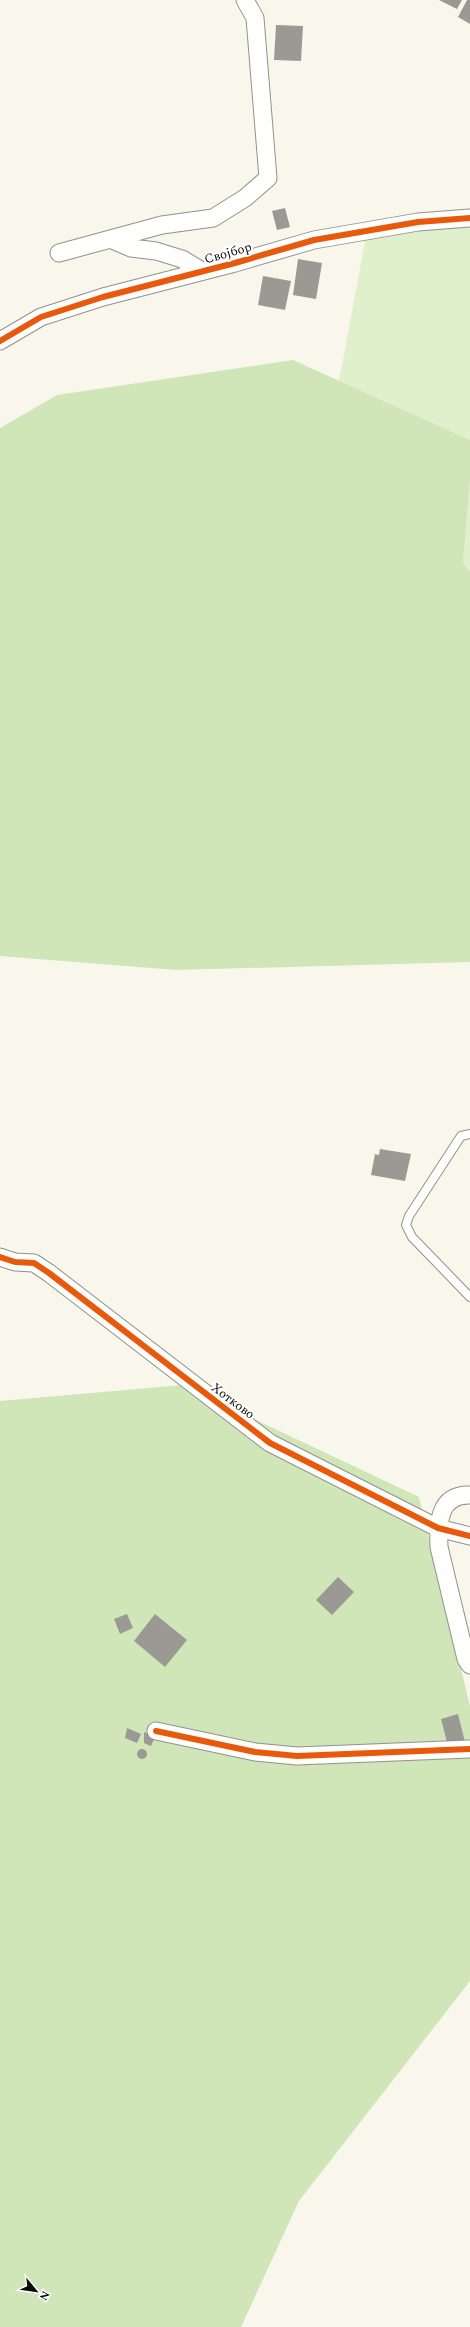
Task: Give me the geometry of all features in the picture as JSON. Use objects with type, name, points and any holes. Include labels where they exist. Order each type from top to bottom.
[{"type":"street","points":[[59,253],[162,225],[212,218],[245,198],[268,178],[255,18],[245,0]]},
{"type":"street","name":"Својбор","points":[[0,341],[41,317],[103,297],[202,272],[314,240],[418,222],[470,218]]},
{"type":"street","points":[[110,239],[131,248],[156,251],[182,259],[202,272]]},
{"type":"street","name":"Хотково","points":[[0,1257],[15,1262],[34,1263],[49,1273],[270,1443],[438,1528],[470,1536]]},
{"type":"street","points":[[470,1495],[465,1495],[449,1501],[439,1516],[438,1528],[439,1547],[466,1658],[470,1665]]},
{"type":"street","points":[[156,1731],[256,1752],[297,1756],[470,1749]]},
{"type":"lane","points":[[470,1134],[461,1136],[442,1162],[409,1216],[406,1225],[412,1237],[470,1297]]},
{"type":"green space","points":[[470,218],[470,440],[339,381],[367,231]]},
{"type":"green space","points":[[293,360],[470,440],[470,480],[463,563],[470,572],[470,962],[176,970],[0,956],[0,428],[57,395]]},
{"type":"green space","points":[[470,480],[470,572],[463,563]]},
{"type":"green space","points":[[182,1385],[419,1497],[470,1706],[470,1981],[299,2201],[241,2327],[0,2327],[0,1401]]},
{"type":"building","points":[[439,0],[462,0],[457,9]]},
{"type":"building","points":[[467,0],[470,0],[470,24],[458,17]]},
{"type":"building","points":[[276,25],[303,26],[301,61],[274,60]]},
{"type":"building","points":[[285,208],[290,227],[277,230],[272,211]]},
{"type":"building","points":[[298,259],[322,263],[316,299],[293,295]]},
{"type":"building","points":[[263,276],[291,281],[285,310],[258,305]]},
{"type":"building","points":[[380,1149],[411,1154],[405,1181],[371,1175],[375,1154],[379,1155]]},
{"type":"building","points":[[338,1577],[354,1592],[332,1615],[316,1600]]},
{"type":"building","points":[[127,1614],[133,1628],[120,1634],[114,1619]]},
{"type":"building","points":[[155,1614],[187,1640],[165,1667],[134,1641]]},
{"type":"building","points":[[458,1714],[466,1746],[449,1750],[441,1719]]},
{"type":"building","points":[[127,1728],[141,1734],[137,1743],[125,1738]]},
{"type":"building","points":[[144,1732],[155,1737],[151,1746],[144,1743]]},
{"type":"building","points":[[142,1749],[147,1754],[142,1759],[137,1754]]},
{"type":"cycle path","points":[[0,341],[41,317],[103,297],[235,263],[314,240],[418,222],[470,218]]},
{"type":"cycle path","points":[[0,1257],[15,1262],[34,1263],[49,1273],[270,1443],[438,1528],[470,1536]]},
{"type":"cycle path","points":[[156,1731],[255,1752],[297,1756],[470,1749]]}]
